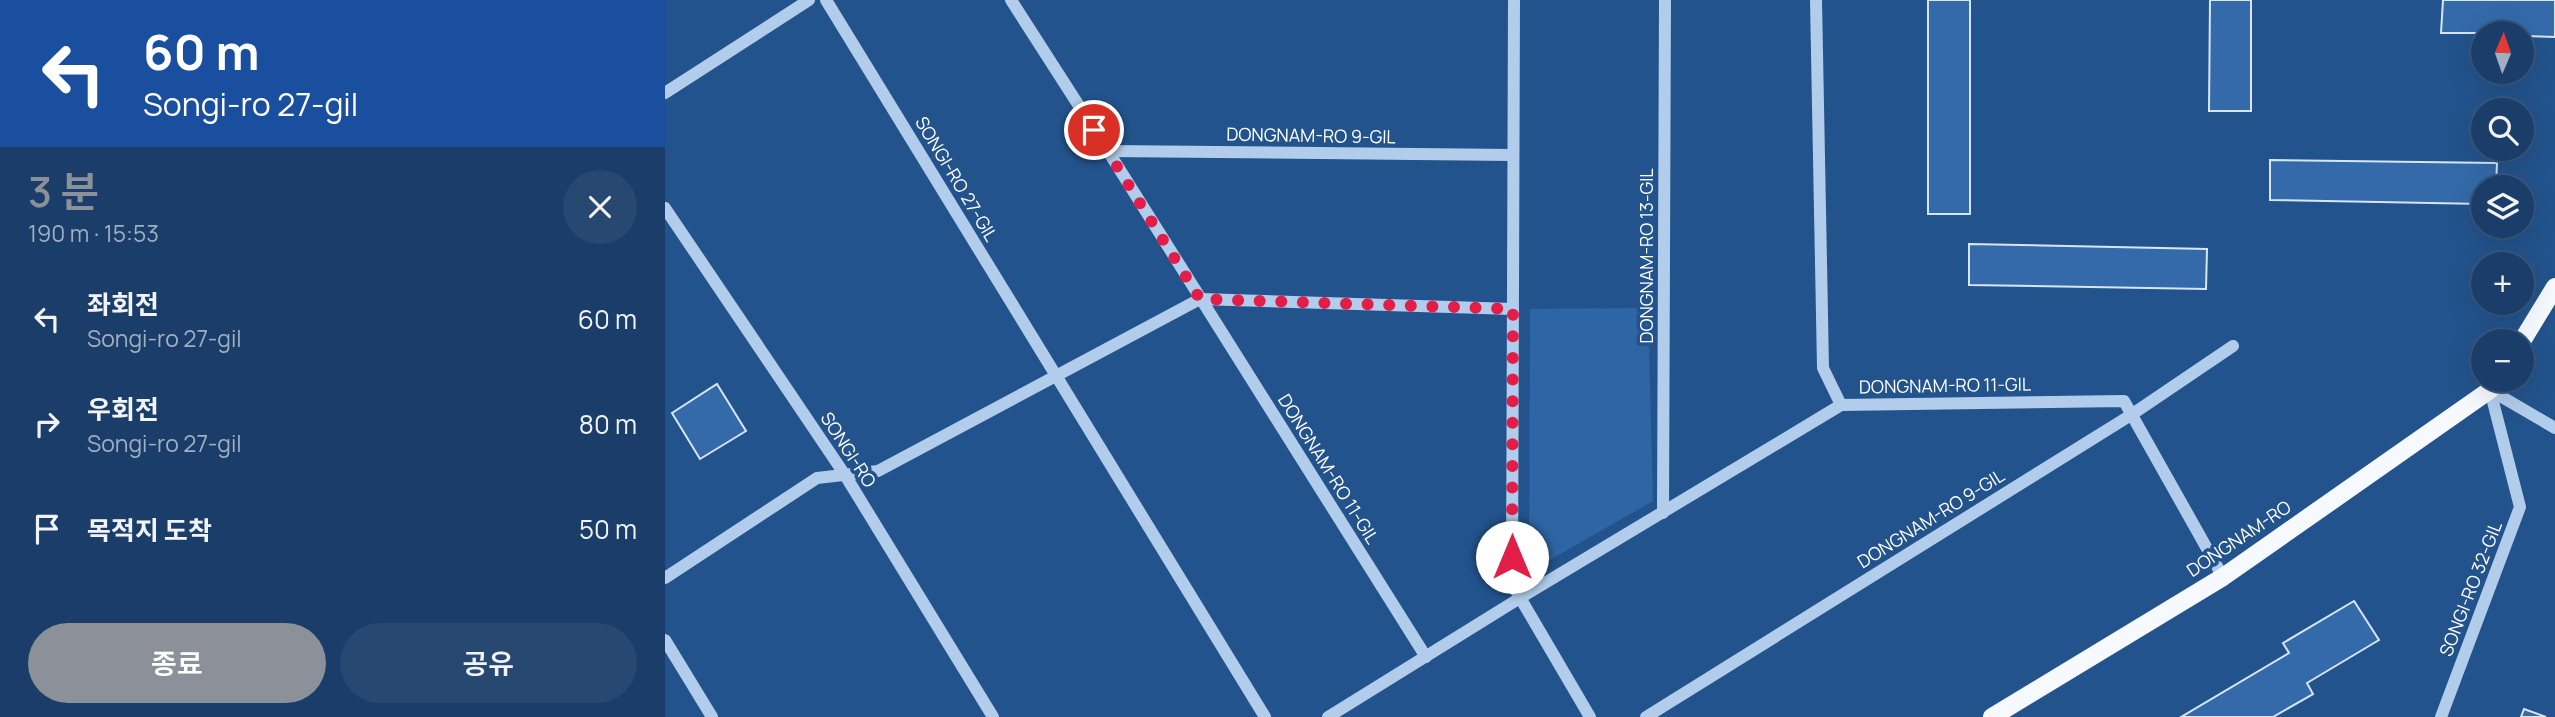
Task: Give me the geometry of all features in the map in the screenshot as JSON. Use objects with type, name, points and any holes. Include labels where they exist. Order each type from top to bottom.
[{"type":"main road","points":[[2529,329],[2555,287]]},
{"type":"main road","name":"DONGNAM-RO","points":[[1992,717],[2223,577],[2484,392]]},
{"type":"street","points":[[665,93],[809,0]]},
{"type":"street","name":"SONGI-RO 27-GIL","points":[[826,0],[1056,376]]},
{"type":"street","points":[[1011,0],[1200,299]]},
{"type":"street","points":[[1514,0],[1512,584],[1590,717]]},
{"type":"street","name":"DONGNAM-RO 13-GIL","points":[[1664,513],[1665,0]]},
{"type":"street","points":[[1816,0],[1823,368],[1841,405]]},
{"type":"street","name":"DONGNAM-RO 9-GIL","points":[[1108,151],[1513,155]]},
{"type":"street","name":"SONGI-RO","points":[[665,208],[845,475],[993,717]]},
{"type":"street","points":[[665,578],[817,478],[878,471],[1200,299],[1513,309]]},
{"type":"street","name":"DONGNAM-RO 11-GIL","points":[[1200,299],[1426,657]]},
{"type":"street","name":"DONGNAM-RO 9-GIL","points":[[1646,717],[2131,415],[2233,346]]},
{"type":"street","points":[[1056,376],[1265,717]]},
{"type":"street","name":"SONGI-RO 32-GIL","points":[[2441,717],[2520,508],[2495,392]]},
{"type":"street","points":[[2504,392],[2555,428]]},
{"type":"street","name":"DONGNAM-RO 11-GIL","points":[[1328,717],[1841,405],[2124,401],[2131,415]]},
{"type":"street","points":[[2131,415],[2223,577]]},
{"type":"street","points":[[665,640],[712,717]]},
{"type":"shaded area","points":[[1648,308],[1653,501],[1529,572],[1530,309]]},
{"type":"building","points":[[1928,0],[1970,0],[1970,214],[1928,214]]},
{"type":"building","points":[[2210,0],[2251,0],[2251,111],[2209,111]]},
{"type":"building","points":[[2443,0],[2555,0],[2555,37],[2534,36],[2534,21],[2471,21],[2471,33],[2441,33]]},
{"type":"building","points":[[2270,160],[2497,163],[2496,175],[2471,175],[2471,204],[2270,200]]},
{"type":"building","points":[[1969,244],[2207,249],[2206,289],[1969,285]]},
{"type":"building","points":[[717,384],[746,431],[700,459],[672,413]]},
{"type":"building","points":[[2354,601],[2379,640],[2307,683],[2313,694],[2273,717],[2181,717],[2289,653],[2283,643]]},
{"type":"building","points":[[2524,709],[2546,717],[2521,717]]},
{"type":"route","points":[[1094,130],[1200,299],[1513,309],[1512,557]]}]
